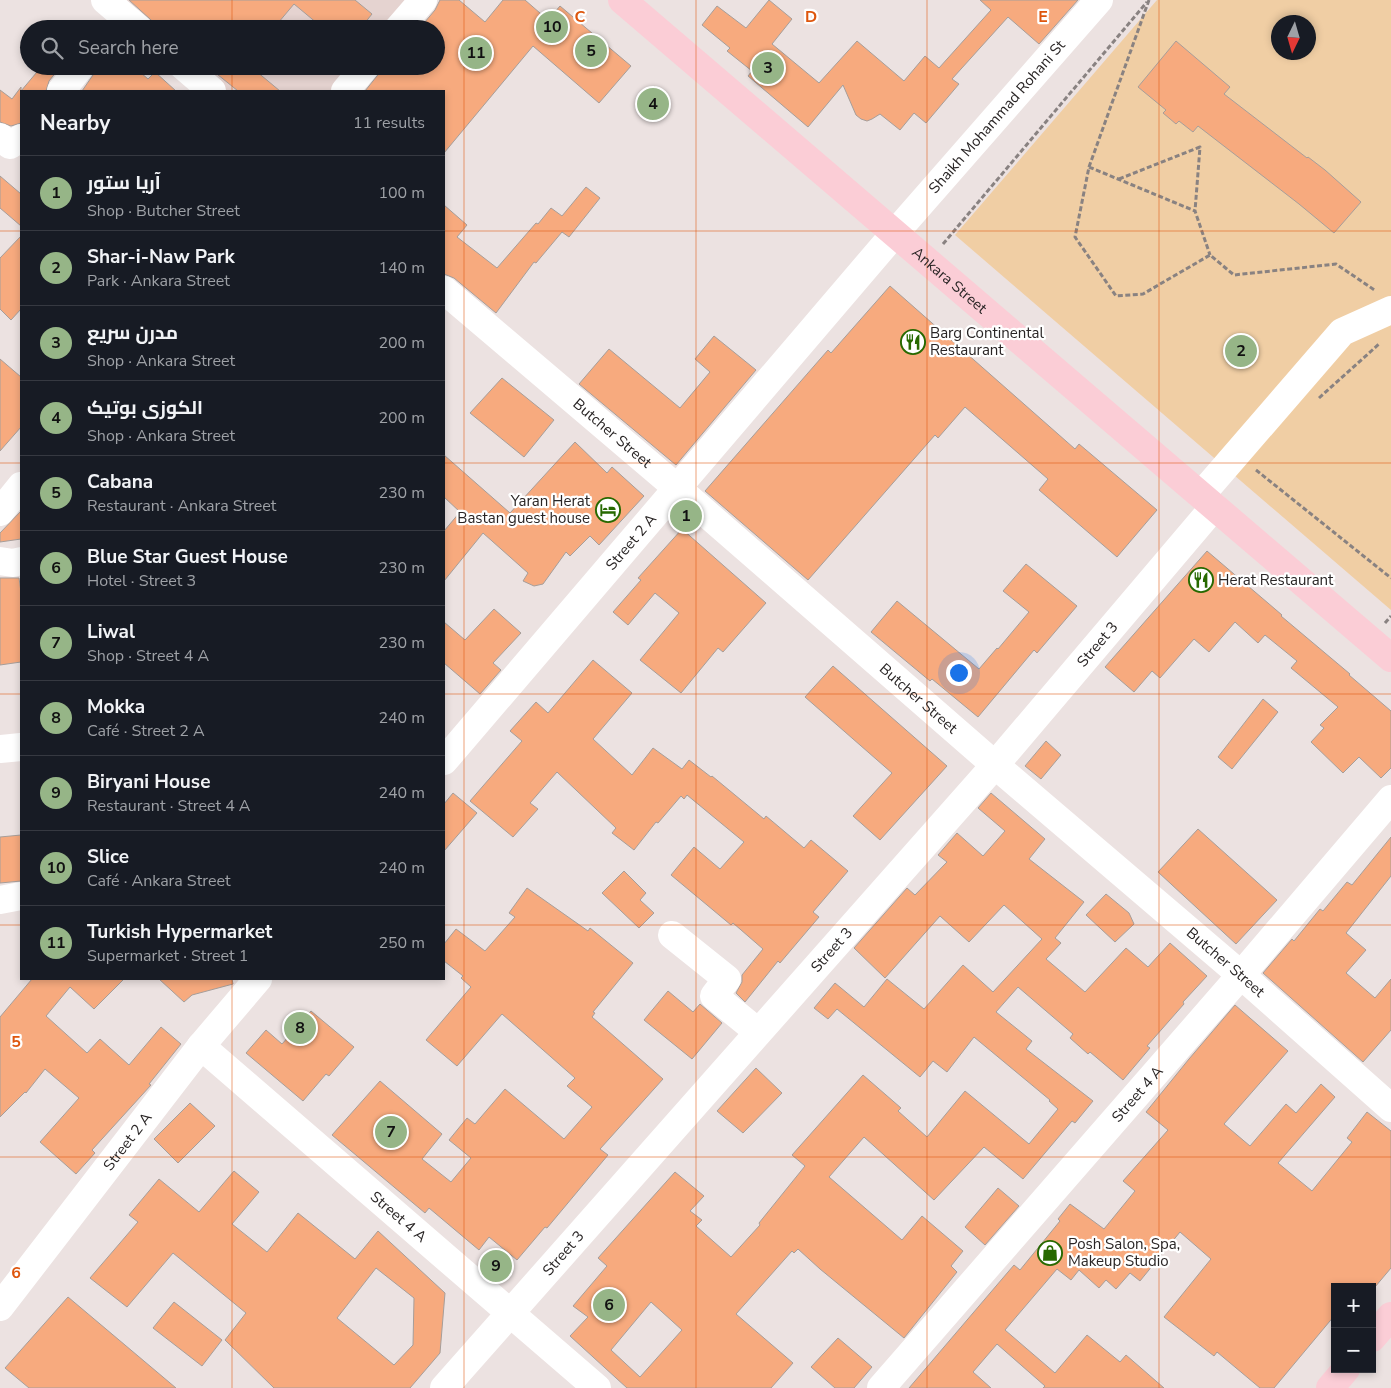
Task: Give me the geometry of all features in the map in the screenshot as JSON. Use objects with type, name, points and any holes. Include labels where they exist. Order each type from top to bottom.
[{"type":"main road","name":"Ankara Street","points":[[622,0],[1391,658]]},
{"type":"main road","points":[[1376,1333],[1391,1316]]},
{"type":"main road","points":[[1330,1388],[1343,1373]]},
{"type":"street","points":[[406,20],[423,0]]},
{"type":"street","name":"Shaikh Mohammad Rohani St","points":[[895,233],[1099,0]]},
{"type":"street","points":[[62,90],[74,75]]},
{"type":"street","points":[[193,75],[211,90]]},
{"type":"street","points":[[346,90],[358,75]]},
{"type":"street","points":[[0,137],[10,145],[20,139]]},
{"type":"street","name":"Street 2 A","points":[[445,760],[895,233]]},
{"type":"street","name":"Butcher Street","points":[[445,291],[677,488],[995,765],[1241,975],[1391,1108]]},
{"type":"street","name":"Street 3","points":[[444,1388],[995,765],[1342,332],[1387,303]]},
{"type":"street","points":[[0,512],[20,487]]},
{"type":"street","points":[[0,561],[13,563],[20,561]]},
{"type":"street","points":[[0,749],[20,747]]},
{"type":"street","name":"Street 4 A","points":[[882,1388],[1241,975],[1391,799]]},
{"type":"street","points":[[0,900],[20,896]]},
{"type":"street","points":[[672,935],[727,979],[714,996],[758,1032]]},
{"type":"street","name":"Street 2 A","points":[[0,1307],[200,1046],[257,980]]},
{"type":"street","name":"Street 4 A","points":[[200,1046],[597,1388]]},
{"type":"path","points":[[1149,0],[1089,167],[1075,237],[1116,296],[1143,294],[1210,255]]},
{"type":"path","points":[[928,262],[1149,0]]},
{"type":"path","points":[[1118,179],[1200,147],[1195,211],[1210,255],[1234,275],[1336,264],[1387,303]]},
{"type":"path","points":[[1089,167],[1195,211]]},
{"type":"path","points":[[1316,402],[1384,339]]},
{"type":"path","points":[[1260,463],[1255,471],[1322,521],[1391,578]]},
{"type":"shaded area","points":[[119,0],[413,0],[396,20],[142,20]]},
{"type":"shaded area","points":[[1157,0],[1391,0],[1391,610],[955,235]]},
{"type":"shaded area","points":[[206,75],[349,75],[337,90],[224,90]]},
{"type":"building","points":[[129,0],[355,0],[372,14],[367,20],[313,20],[294,4],[281,20],[151,20]]},
{"type":"building","points":[[440,0],[459,0],[485,22],[503,0],[525,0],[548,20],[560,6],[631,66],[599,103],[533,46],[445,152],[445,90],[366,90],[378,75],[445,75],[445,20],[427,20]]},
{"type":"building","points":[[769,0],[792,19],[772,44],[819,83],[857,41],[904,81],[925,56],[939,68],[991,10],[980,0],[1078,0],[1039,44],[1008,17],[952,79],[959,84],[926,123],[914,113],[900,130],[880,114],[867,121],[861,119],[856,115],[843,85],[808,127],[748,76],[752,71],[727,51],[730,48],[702,25],[717,6],[746,28]]},
{"type":"building","points":[[1176,41],[1230,87],[1224,94],[1325,170],[1361,202],[1334,233],[1198,126],[1193,132],[1179,121],[1176,124],[1163,113],[1166,110],[1138,87]]},
{"type":"building","points":[[34,75],[54,75],[49,81],[46,90],[22,90]]},
{"type":"building","points":[[93,75],[143,75],[148,79],[152,75],[158,75],[175,90],[83,90]]},
{"type":"building","points":[[218,75],[261,75],[279,90],[237,90]]},
{"type":"building","points":[[654,86],[668,99],[652,120],[637,108]]},
{"type":"building","points":[[21,87],[20,123],[11,126],[0,122],[0,90],[12,99]]},
{"type":"building","points":[[0,176],[20,193],[20,225],[0,208]]},
{"type":"building","points":[[586,187],[600,198],[569,237],[562,232],[536,263],[534,262],[496,313],[454,278],[445,274],[445,206],[467,225],[457,237],[497,268],[551,208],[562,216]]},
{"type":"building","points":[[20,237],[20,310],[11,320],[0,309],[0,258]]},
{"type":"building","points":[[890,286],[1075,449],[1079,444],[1157,510],[1117,557],[1039,490],[1048,479],[965,407],[938,438],[935,435],[808,580],[705,491],[828,350],[831,353]]},
{"type":"building","points":[[714,336],[756,370],[676,465],[579,384],[609,349],[680,408],[710,372],[695,359]]},
{"type":"building","points":[[0,359],[20,376],[20,428],[0,451]]},
{"type":"building","points":[[502,378],[554,420],[524,457],[470,413]]},
{"type":"building","points":[[575,442],[607,473],[612,467],[644,496],[599,545],[590,536],[570,556],[566,552],[543,584],[534,586],[523,581],[528,573],[483,533],[445,580],[445,530],[460,512],[445,498],[445,456],[510,513]]},
{"type":"building","points":[[20,512],[20,539],[0,542],[0,533]]},
{"type":"building","points":[[682,529],[766,603],[723,652],[718,648],[681,693],[640,660],[679,613],[655,593],[628,625],[613,612],[641,580],[638,578]]},
{"type":"building","points":[[1207,551],[1391,711],[1391,768],[1381,778],[1359,757],[1343,773],[1311,742],[1324,728],[1320,725],[1338,707],[1291,668],[1297,661],[1265,635],[1258,643],[1235,622],[1209,652],[1194,639],[1160,678],[1152,671],[1134,692],[1105,667]]},
{"type":"building","points":[[1026,564],[1077,606],[1037,653],[1034,650],[978,717],[932,679],[930,681],[871,632],[897,601],[979,669],[1029,612],[1003,591]]},
{"type":"building","points":[[0,578],[19,578],[20,662],[0,665]]},
{"type":"building","points":[[494,609],[521,633],[493,663],[501,670],[480,694],[445,664],[445,623],[465,640]]},
{"type":"building","points":[[593,660],[632,693],[593,739],[632,775],[653,748],[682,769],[689,760],[712,776],[764,819],[766,816],[804,848],[811,840],[848,871],[813,912],[819,917],[780,963],[778,961],[745,1002],[736,993],[742,982],[742,975],[763,949],[671,875],[694,847],[720,869],[744,842],[687,795],[684,799],[681,796],[658,823],[656,822],[634,850],[612,833],[616,828],[557,772],[530,803],[538,809],[513,837],[470,801],[522,741],[510,731],[536,702],[548,713]]},
{"type":"building","points":[[833,666],[947,766],[880,840],[853,816],[892,773],[805,697]]},
{"type":"building","points":[[1263,699],[1278,712],[1232,769],[1218,757]]},
{"type":"building","points":[[1046,741],[1061,755],[1041,779],[1025,766]]},
{"type":"building","points":[[453,793],[477,813],[445,850],[445,803]]},
{"type":"building","points":[[991,793],[1045,839],[1029,859],[1084,902],[1055,938],[1061,943],[1046,959],[1085,992],[1126,948],[1148,967],[1170,943],[1207,976],[1147,1046],[1150,1048],[1123,1080],[1090,1052],[1088,1054],[1070,1038],[1073,1034],[1018,987],[996,1012],[1032,1041],[1026,1049],[1093,1101],[1075,1123],[1072,1121],[1023,1179],[984,1147],[934,1200],[864,1137],[829,1177],[902,1240],[922,1216],[963,1251],[951,1266],[957,1272],[904,1338],[798,1249],[794,1253],[792,1251],[736,1314],[793,1363],[771,1388],[627,1388],[570,1336],[588,1317],[573,1306],[607,1266],[598,1258],[675,1172],[704,1196],[690,1211],[702,1220],[696,1226],[731,1257],[760,1225],[759,1223],[805,1166],[792,1155],[863,1075],[901,1108],[898,1111],[927,1137],[965,1091],[1029,1144],[1058,1109],[1050,1100],[974,1037],[947,1072],[933,1061],[920,1077],[837,1009],[828,1019],[814,1008],[835,983],[864,1007],[887,979],[924,1009],[963,965],[993,992],[1042,939],[1004,905],[969,942],[940,916],[885,978],[854,948],[907,888],[915,895],[947,862],[938,855],[957,833],[983,856],[1005,831],[978,808]],"holes":[[[651,1302],[682,1330],[640,1377],[611,1350]]]},
{"type":"building","points":[[1198,829],[1277,900],[1236,944],[1158,872]]},
{"type":"building","points":[[20,835],[20,881],[0,883],[0,837]]},
{"type":"building","points":[[1391,837],[1391,876],[1346,933],[1366,950],[1346,973],[1375,998],[1391,979],[1391,1030],[1363,1062],[1263,973],[1292,939],[1294,941],[1320,909],[1323,911],[1347,882],[1352,885]]},
{"type":"building","points":[[624,871],[646,893],[640,900],[654,913],[639,928],[602,893]]},
{"type":"building","points":[[527,888],[588,931],[590,928],[633,963],[593,1012],[595,1013],[592,1017],[663,1079],[600,1149],[608,1155],[547,1228],[545,1227],[517,1260],[489,1237],[479,1250],[429,1208],[425,1213],[332,1135],[380,1081],[442,1134],[422,1159],[451,1182],[471,1158],[449,1140],[467,1118],[475,1124],[505,1089],[564,1139],[592,1107],[567,1086],[575,1078],[502,1014],[457,1066],[426,1040],[471,987],[461,978],[463,976],[445,962],[445,943],[456,929],[485,951],[515,917],[509,913]]},
{"type":"building","points":[[1106,894],[1129,913],[1134,924],[1115,942],[1086,915]]},
{"type":"building","points":[[31,980],[123,980],[94,1009],[70,987],[46,1016],[87,1053],[100,1039],[129,1065],[161,1027],[181,1044],[149,1084],[151,1085],[92,1150],[95,1153],[76,1174],[40,1142],[79,1098],[45,1069],[26,1093],[0,1117],[0,1017]]},
{"type":"building","points":[[160,980],[232,980],[233,984],[192,995],[184,1002]]},
{"type":"building","points":[[668,991],[693,1012],[700,1004],[722,1023],[692,1059],[644,1020]]},
{"type":"building","points":[[1235,1005],[1288,1051],[1224,1124],[1250,1146],[1286,1104],[1296,1113],[1321,1084],[1335,1097],[1278,1163],[1312,1191],[1352,1142],[1347,1138],[1367,1112],[1391,1131],[1391,1268],[1376,1286],[1376,1283],[1331,1283],[1331,1320],[1274,1388],[1260,1388],[1217,1352],[1214,1356],[1164,1317],[1211,1259],[1180,1232],[1140,1281],[1130,1273],[1116,1289],[1106,1280],[1099,1288],[1079,1270],[1071,1280],[1057,1269],[1005,1330],[1055,1373],[1087,1335],[1120,1362],[1126,1355],[1164,1388],[1043,1388],[1045,1386],[997,1344],[973,1372],[991,1388],[909,1388],[1014,1265],[1020,1270],[1060,1221],[1058,1219],[1070,1204],[1104,1229],[1135,1191],[1123,1181],[1168,1130],[1146,1112]]},
{"type":"building","points":[[311,1011],[354,1047],[329,1076],[326,1074],[303,1101],[246,1053],[266,1030],[282,1044]]},
{"type":"building","points":[[756,1068],[782,1093],[743,1133],[717,1111]]},
{"type":"building","points":[[190,1103],[215,1126],[178,1163],[154,1139]]},
{"type":"building","points":[[234,1171],[259,1192],[232,1224],[267,1252],[298,1213],[355,1259],[378,1231],[445,1293],[440,1353],[410,1388],[274,1388],[225,1340],[246,1313],[173,1253],[127,1307],[90,1278],[138,1222],[129,1215],[159,1179],[199,1212]],"holes":[[[376,1268],[414,1298],[413,1345],[394,1365],[337,1318]]]},
{"type":"building","points":[[998,1188],[1019,1206],[985,1245],[965,1227]]},
{"type":"building","points":[[68,1297],[176,1388],[29,1388],[5,1368]]},
{"type":"building","points":[[174,1302],[222,1340],[202,1366],[153,1328]]},
{"type":"building","points":[[838,1338],[872,1367],[854,1388],[835,1388],[811,1367]]},
{"type":"place","name":"Slice","points":[[552,27]]},
{"type":"place","name":"Cabana","points":[[591,51]]},
{"type":"place","name":"Turkish Hypermarket","points":[[476,53]]},
{"type":"place","name":"مدرن سریع","points":[[768,68]]},
{"type":"place","name":"الکوزی بوتیک","points":[[653,104]]},
{"type":"place","name":"Barg Continental Restaurant","points":[[913,342]]},
{"type":"place","name":"Shar-i-Naw Park","points":[[1241,351]]},
{"type":"place","name":"Yaran Herat Bastan guest house","points":[[608,510]]},
{"type":"place","name":"آریا ستور","points":[[686,516]]},
{"type":"place","name":"Herat Restaurant","points":[[1201,580]]},
{"type":"place","name":"Mokka","points":[[300,1028]]},
{"type":"place","name":"Liwal","points":[[391,1132]]},
{"type":"place","name":"Posh Salon, Spa, Makeup Studio","points":[[1050,1253]]},
{"type":"place","name":"Biryani House","points":[[496,1266]]},
{"type":"place","name":"Blue Star Guest House","points":[[609,1305]]}]
